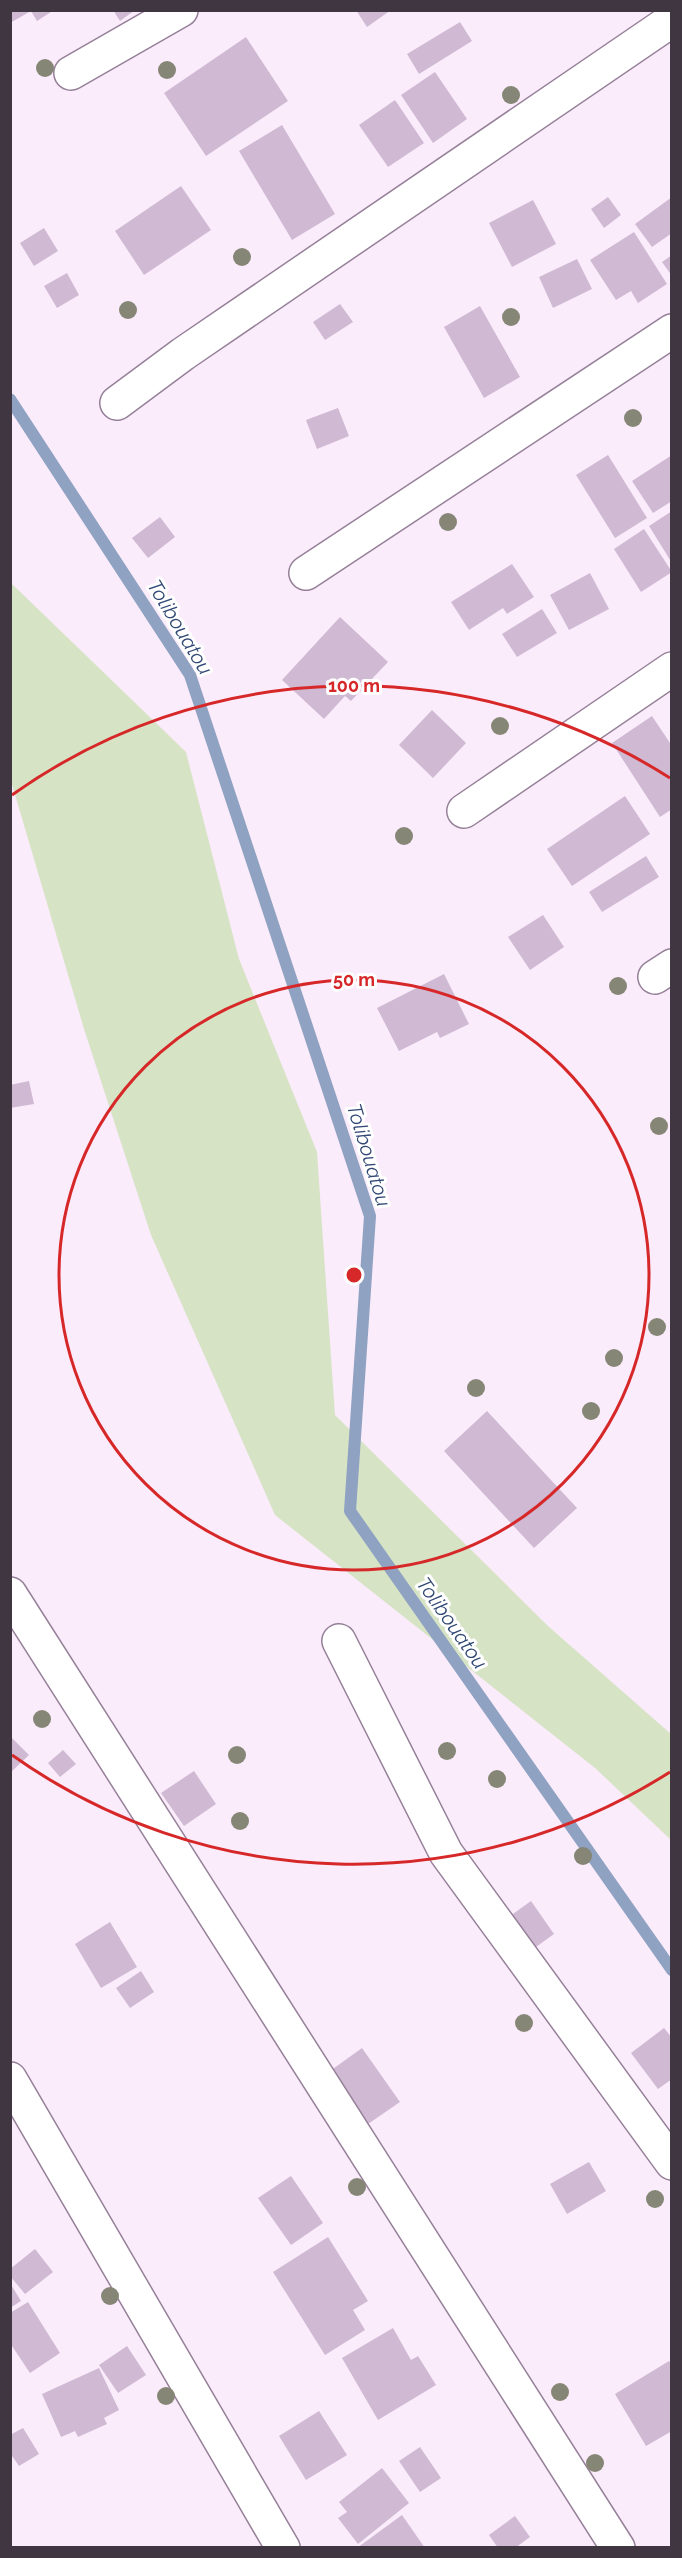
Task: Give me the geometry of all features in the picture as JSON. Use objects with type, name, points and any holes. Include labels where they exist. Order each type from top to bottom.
[{"type":"street","points":[[71,73],[181,10]]},
{"type":"street","points":[[117,403],[193,347],[672,20]]},
{"type":"street","points":[[306,573],[672,331]]},
{"type":"street","points":[[464,812],[672,669]]},
{"type":"street","points":[[10,1594],[618,2547]]},
{"type":"street","points":[[339,1641],[446,1853],[672,2163]]},
{"type":"street","points":[[10,2079],[283,2547]]},
{"type":"green space","points":[[10,582],[186,752],[239,959],[317,1152],[335,1415],[548,1626],[671,1734],[671,1840],[595,1768],[275,1515],[151,1235],[84,1029],[11,781]]},
{"type":"building","points":[[10,10],[54,10],[37,21],[31,11],[10,23]]},
{"type":"building","points":[[113,10],[135,10],[120,21]]},
{"type":"building","points":[[356,10],[391,10],[367,27]]},
{"type":"building","points":[[460,22],[472,41],[419,74],[407,54]]},
{"type":"building","points":[[246,37],[288,101],[206,156],[164,93]]},
{"type":"building","points":[[435,72],[467,119],[433,143],[401,95]]},
{"type":"building","points":[[395,100],[424,143],[388,167],[359,125]]},
{"type":"building","points":[[282,125],[335,214],[292,240],[239,151]]},
{"type":"building","points":[[181,186],[211,230],[144,275],[115,231]]},
{"type":"building","points":[[608,197],[621,215],[604,228],[591,209]]},
{"type":"building","points":[[672,197],[672,233],[652,247],[635,224]]},
{"type":"building","points":[[533,200],[556,244],[512,267],[489,223]]},
{"type":"building","points":[[44,228],[58,251],[34,266],[20,243]]},
{"type":"building","points":[[634,232],[667,284],[638,303],[631,291],[616,300],[590,260]]},
{"type":"building","points":[[672,255],[672,276],[662,262]]},
{"type":"building","points":[[577,259],[592,289],[553,308],[539,277]]},
{"type":"building","points":[[67,273],[79,295],[57,308],[44,286]]},
{"type":"building","points":[[340,304],[353,322],[325,340],[313,322]]},
{"type":"building","points":[[480,306],[520,377],[484,398],[444,327]]},
{"type":"building","points":[[338,408],[349,436],[317,449],[306,420]]},
{"type":"building","points":[[608,455],[647,518],[615,538],[576,475]]},
{"type":"building","points":[[672,455],[672,501],[653,513],[632,481]]},
{"type":"building","points":[[672,511],[672,563],[649,526]]},
{"type":"building","points":[[160,517],[175,537],[148,558],[132,538]]},
{"type":"building","points":[[644,529],[672,572],[641,592],[614,549]]},
{"type":"building","points":[[512,564],[534,597],[507,614],[503,608],[469,630],[451,602]]},
{"type":"building","points":[[590,573],[609,609],[569,630],[550,595]]},
{"type":"building","points":[[542,609],[557,633],[517,657],[502,634]]},
{"type":"building","points":[[340,617],[388,662],[351,701],[345,696],[324,719],[282,680]]},
{"type":"building","points":[[432,710],[466,743],[433,778],[399,745]]},
{"type":"building","points":[[652,716],[672,746],[672,809],[660,817],[612,743]]},
{"type":"building","points":[[625,796],[650,834],[572,886],[547,849]]},
{"type":"building","points":[[646,856],[659,877],[602,912],[589,892]]},
{"type":"building","points":[[543,915],[564,947],[530,970],[508,937]]},
{"type":"building","points":[[444,974],[469,1024],[440,1038],[437,1032],[399,1051],[377,1008]]},
{"type":"building","points":[[29,1081],[34,1104],[10,1108],[10,1085]]},
{"type":"building","points":[[487,1411],[577,1508],[534,1548],[444,1451]]},
{"type":"building","points":[[10,1736],[29,1755],[10,1773]]},
{"type":"building","points":[[63,1750],[76,1764],[60,1777],[48,1763]]},
{"type":"building","points":[[194,1771],[216,1804],[184,1826],[161,1793]]},
{"type":"building","points":[[531,1901],[554,1934],[529,1952],[506,1919]]},
{"type":"building","points":[[110,1922],[137,1967],[101,1988],[75,1944]]},
{"type":"building","points":[[141,1971],[154,1992],[130,2008],[116,1988]]},
{"type":"building","points":[[664,2028],[672,2038],[672,2079],[658,2089],[631,2053]]},
{"type":"building","points":[[362,2048],[400,2102],[368,2124],[330,2071]]},
{"type":"building","points":[[589,2162],[606,2191],[567,2214],[550,2184]]},
{"type":"building","points":[[291,2176],[323,2223],[291,2245],[258,2198]]},
{"type":"building","points":[[328,2237],[368,2301],[353,2310],[365,2330],[325,2355],[273,2272]]},
{"type":"building","points":[[35,2249],[53,2272],[25,2294],[10,2276],[10,2269]]},
{"type":"building","points":[[10,2283],[21,2301],[10,2308]]},
{"type":"building","points":[[28,2302],[60,2353],[30,2373],[10,2343],[10,2313]]},
{"type":"building","points":[[393,2328],[411,2360],[418,2356],[436,2385],[378,2420],[342,2358]]},
{"type":"building","points":[[127,2346],[146,2375],[118,2393],[99,2365]]},
{"type":"building","points":[[669,2361],[672,2365],[672,2431],[646,2446],[615,2394]]},
{"type":"building","points":[[99,2368],[119,2410],[104,2418],[107,2424],[78,2437],[75,2431],[61,2437],[42,2394]]},
{"type":"building","points":[[319,2411],[347,2455],[306,2480],[279,2436]]},
{"type":"building","points":[[23,2428],[39,2454],[19,2466],[10,2453],[10,2435]]},
{"type":"building","points":[[420,2447],[441,2478],[420,2492],[399,2461]]},
{"type":"building","points":[[382,2468],[409,2503],[358,2544],[338,2518],[347,2512],[339,2502]]},
{"type":"building","points":[[402,2515],[425,2548],[357,2548]]},
{"type":"building","points":[[515,2516],[530,2537],[515,2548],[498,2548],[489,2535]]},
{"type":"waterway","name":"Tolibouatou","points":[[10,399],[190,675],[370,1216],[350,1511],[672,1970]]}]
